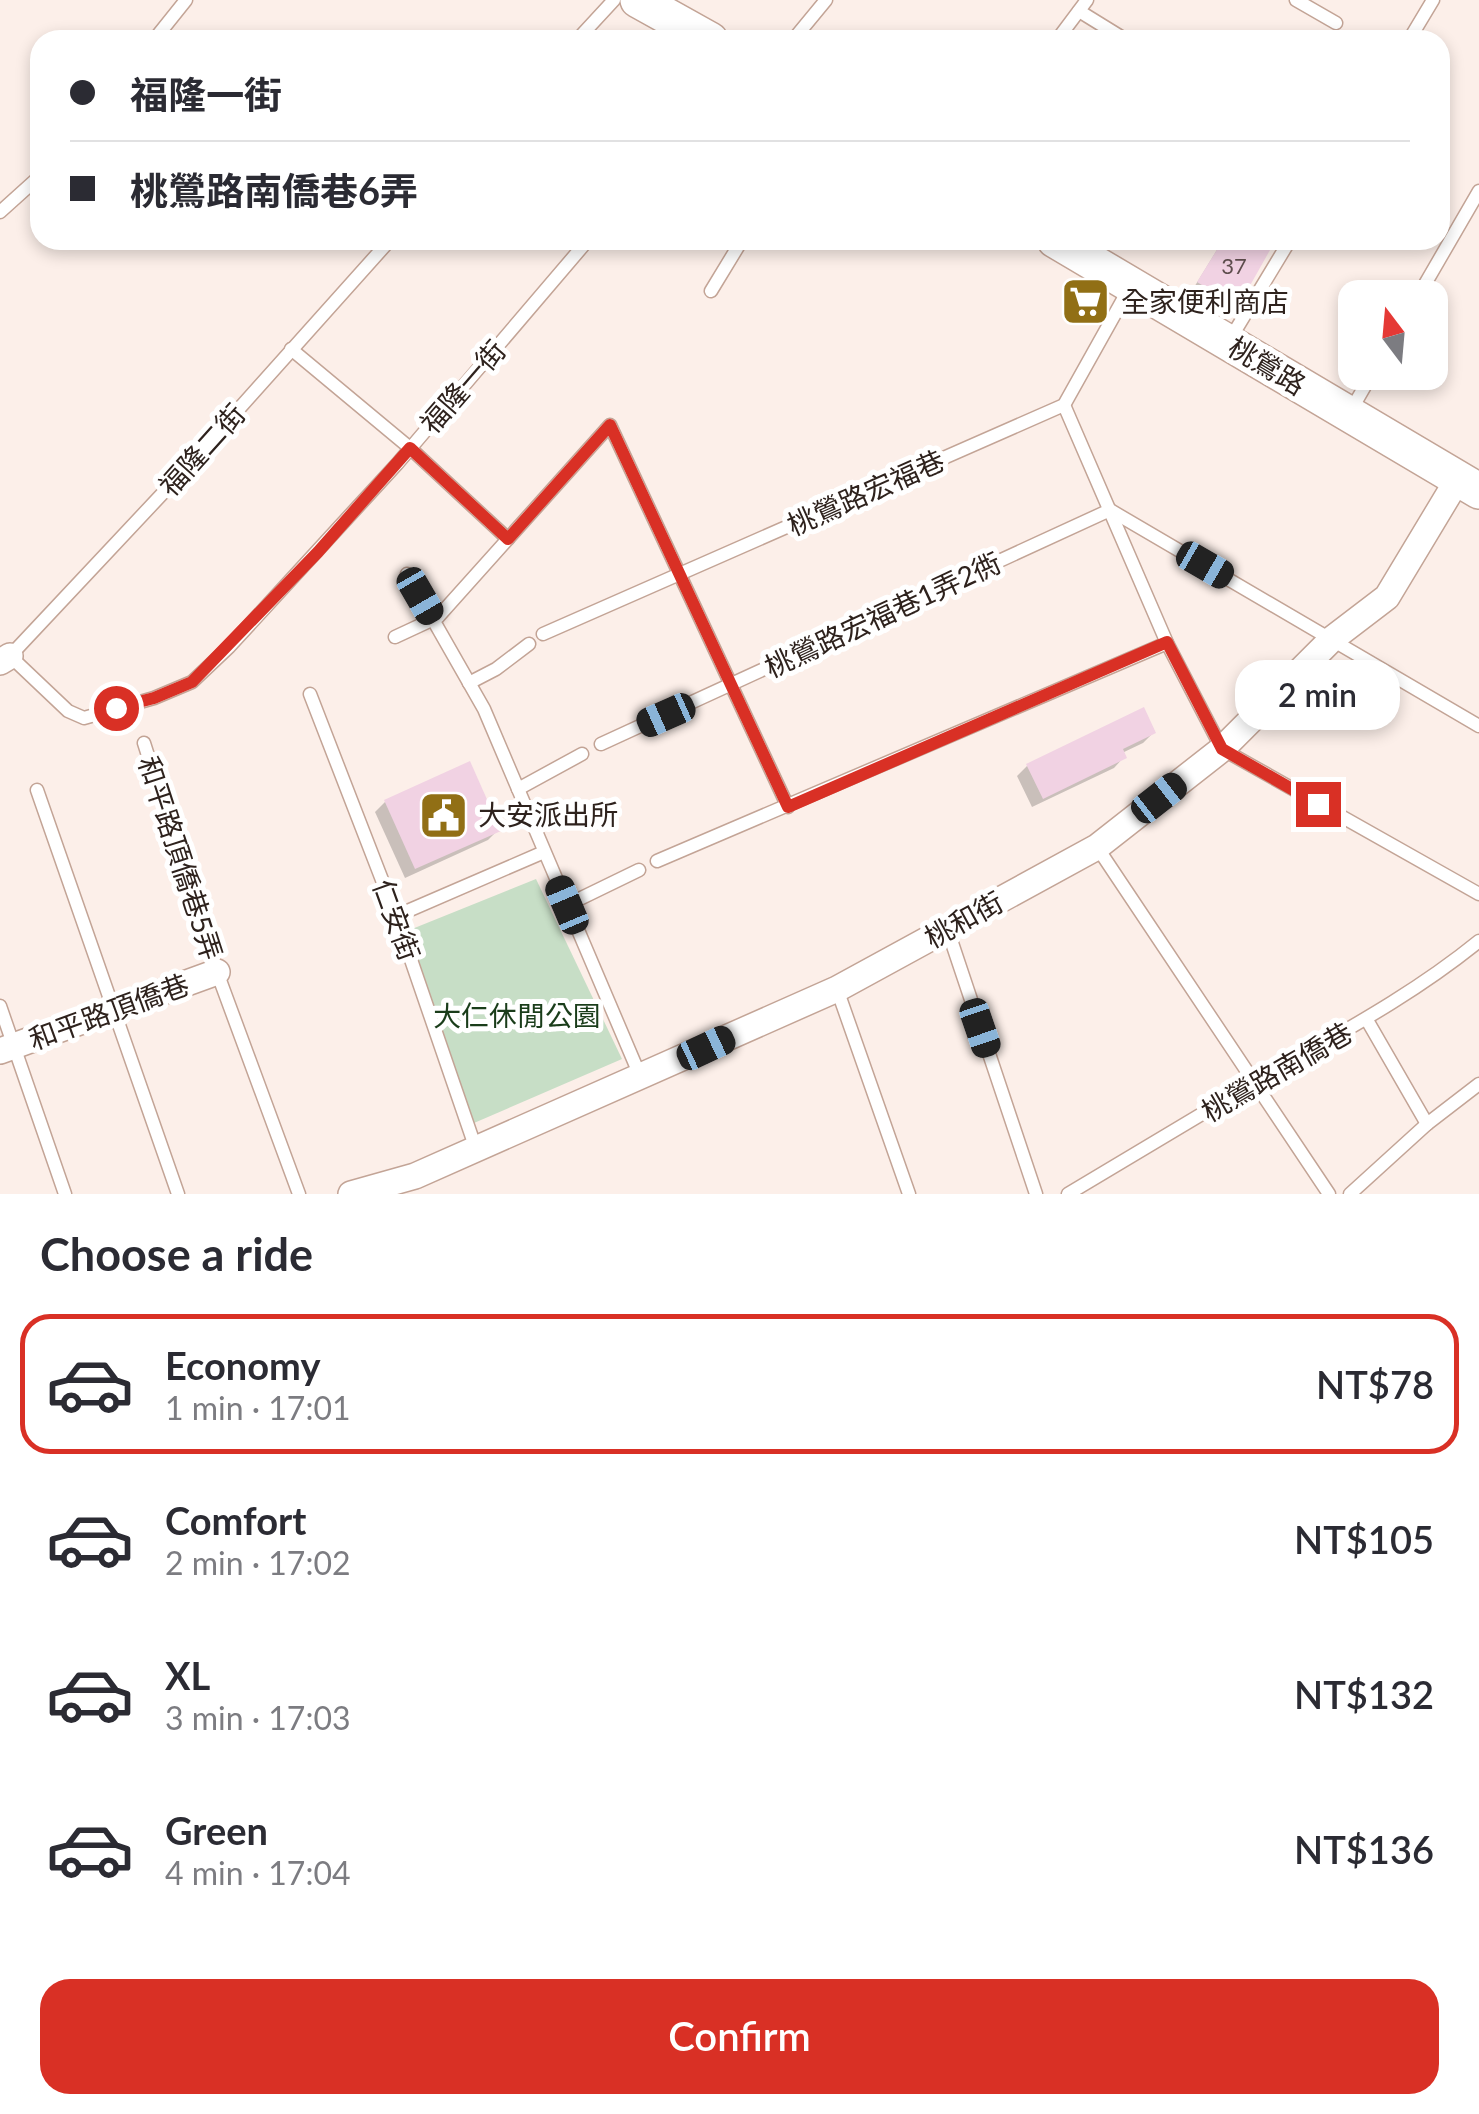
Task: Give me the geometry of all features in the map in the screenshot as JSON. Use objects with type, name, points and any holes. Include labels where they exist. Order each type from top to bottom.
[{"type":"main road","points":[[638,0],[692,30]]},
{"type":"main road","name":"桃鶯路","points":[[1072,250],[1469,485]]},
{"type":"street","name":"桃和街","points":[[352,1194],[415,1176],[838,988],[1097,847],[1222,749],[1332,638],[1387,597],[1469,485]]},
{"type":"street","name":"和平路頂僑巷","points":[[7,1048],[217,972]]},
{"type":"lane","points":[[162,30],[186,0]]},
{"type":"lane","points":[[586,30],[614,0]]},
{"type":"lane","points":[[800,30],[826,0]]},
{"type":"lane","points":[[1296,0],[1336,24]]},
{"type":"lane","points":[[1415,30],[1433,0]]},
{"type":"lane","points":[[1065,30],[1083,6],[1113,30]]},
{"type":"lane","points":[[0,212],[30,185]]},
{"type":"lane","points":[[1450,241],[1479,191]]},
{"type":"lane","name":"福隆二街","points":[[5,659],[178,478],[381,250]]},
{"type":"lane","name":"福隆一街","points":[[5,659],[68,711],[84,718],[154,698],[192,682],[242,634],[410,448],[579,250]]},
{"type":"lane","points":[[711,290],[736,250]]},
{"type":"lane","points":[[1228,343],[1284,250]]},
{"type":"lane","points":[[1427,280],[1445,250]]},
{"type":"lane","points":[[1131,285],[1064,405],[1167,642],[1222,749],[1479,894]]},
{"type":"lane","points":[[292,349],[410,448],[508,539]]},
{"type":"lane","points":[[1349,414],[1363,390]]},
{"type":"lane","name":"桃鶯路宏福巷","points":[[542,634],[1064,405]]},
{"type":"lane","points":[[395,637],[438,617],[610,425],[788,807]]},
{"type":"lane","points":[[1110,510],[1479,726]]},
{"type":"lane","name":"桃鶯路宏福巷1弄2衖","points":[[601,744],[1110,510]]},
{"type":"lane","points":[[407,574],[484,709],[641,1078]]},
{"type":"lane","points":[[658,861],[1167,642]]},
{"type":"lane","points":[[469,683],[529,644]]},
{"type":"lane","name":"仁安街","points":[[310,694],[396,916],[476,1150]]},
{"type":"lane","name":"和平路頂僑巷5弄","points":[[144,743],[217,972],[299,1194]]},
{"type":"lane","points":[[518,788],[582,754]]},
{"type":"lane","points":[[37,790],[178,1194]]},
{"type":"lane","points":[[1097,847],[1329,1194]]},
{"type":"lane","points":[[396,916],[544,852]]},
{"type":"lane","points":[[567,905],[638,870]]},
{"type":"lane","points":[[947,928],[1036,1194]]},
{"type":"lane","name":"桃鶯路南僑巷","points":[[1068,1194],[1367,1020],[1479,941]]},
{"type":"lane","points":[[838,988],[909,1194]]},
{"type":"lane","points":[[0,1006],[7,1048],[66,1194]]},
{"type":"lane","points":[[1367,1020],[1428,1124]]},
{"type":"lane","points":[[1350,1194],[1479,1084]]},
{"type":"green space","name":"大仁休閒公園","points":[[536,879],[622,1059],[474,1123],[407,931]]},
{"type":"building","points":[[1217,250],[1270,250],[1238,307],[1197,282]]},
{"type":"building","points":[[1144,707],[1156,733],[1123,749],[1127,758],[1043,799],[1026,764]]},
{"type":"building","name":"大安派出所","points":[[470,761],[501,831],[415,869],[384,800]]},
{"type":"place","name":"全家便利商店","points":[[1086,302]]},
{"type":"place","name":"大安派出所","points":[[443,815]]},
{"type":"route","points":[[116,708],[192,682],[318,552],[410,448],[508,539],[610,425],[788,807],[1167,642],[1222,749],[1318,804]]}]
